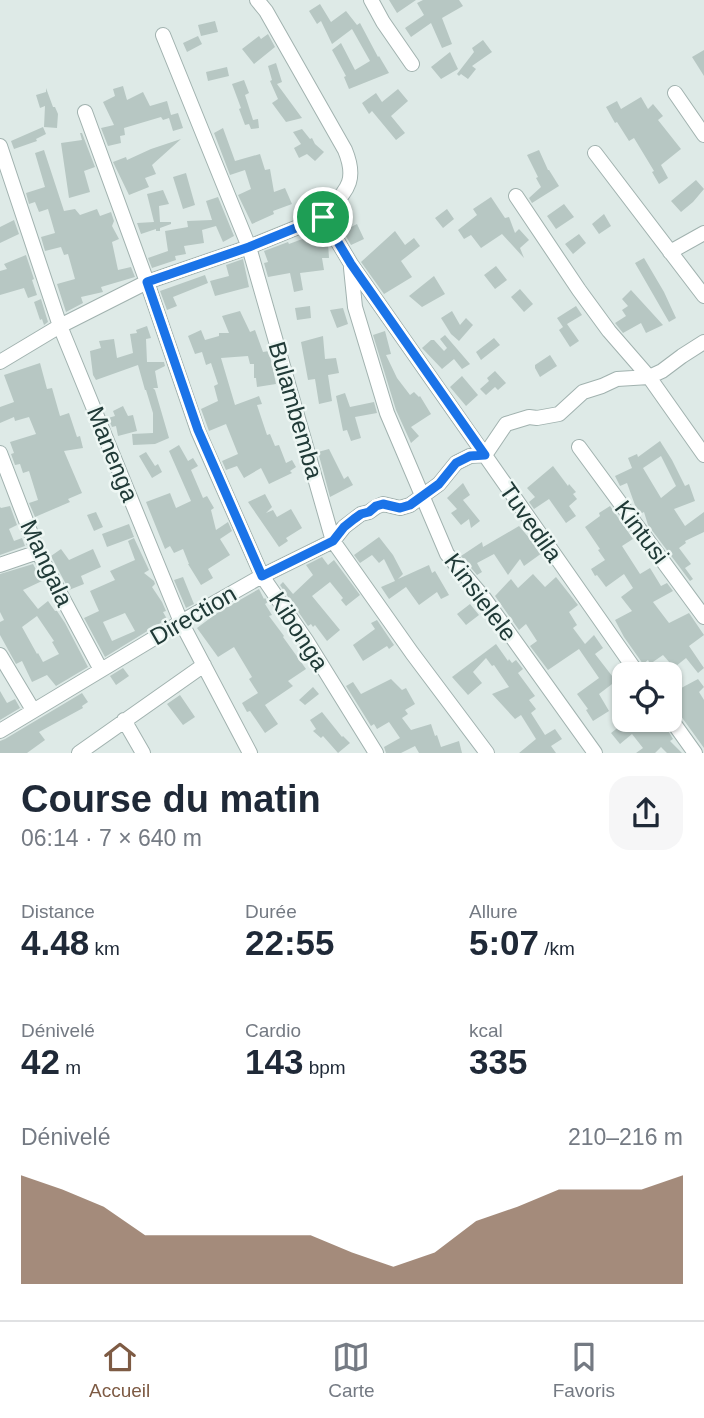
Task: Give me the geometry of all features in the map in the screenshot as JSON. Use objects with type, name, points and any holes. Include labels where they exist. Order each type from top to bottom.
[{"type":"street","points":[[371,0],[412,64]]},
{"type":"street","points":[[0,362],[60,326],[147,282],[249,247],[323,217],[349,183],[350,163],[345,150],[262,5]]},
{"type":"street","name":"Bulambemba","points":[[163,35],[249,247],[333,541],[487,753]]},
{"type":"street","points":[[675,93],[704,135]]},
{"type":"street","name":"Kibonga","points":[[85,112],[198,430],[262,576],[306,640],[376,753]]},
{"type":"street","name":"Manenga","points":[[0,146],[60,326],[181,622],[250,753]]},
{"type":"street","points":[[595,153],[704,296]]},
{"type":"street","points":[[516,196],[579,290],[649,377],[704,455]]},
{"type":"street","name":"Tuvedila","points":[[323,217],[351,264],[629,662]]},
{"type":"street","points":[[670,252],[704,233]]},
{"type":"street","name":"Kinsielele","points":[[351,264],[355,307],[387,413],[447,554],[484,598],[595,753]]},
{"type":"street","points":[[485,455],[506,424],[529,417],[559,414],[583,392],[617,379],[649,377],[704,342]]},
{"type":"street","name":"Kintusi","points":[[579,447],[704,617]]},
{"type":"street","name":"Mangala","points":[[0,453],[38,552],[101,670]]},
{"type":"street","name":"Direction","points":[[0,730],[262,576],[333,541],[344,527],[361,514],[383,504],[400,508],[410,505],[439,484],[456,463],[470,456],[485,455]]},
{"type":"street","points":[[0,565],[38,552]]},
{"type":"street","points":[[0,655],[33,710]]},
{"type":"street","points":[[79,753],[204,665]]},
{"type":"street","points":[[124,720],[143,753]]},
{"type":"street","points":[[680,732],[695,753]]},
{"type":"building","points":[[389,0],[416,0],[397,13]]},
{"type":"building","points":[[423,0],[459,0],[463,6],[442,18],[452,44],[442,48],[431,23],[411,37],[405,28],[424,15],[417,3]]},
{"type":"building","points":[[320,4],[331,22],[346,11],[357,25],[360,23],[389,73],[349,89],[344,77],[346,76],[332,50],[341,43],[355,70],[370,61],[352,29],[332,44],[321,21],[317,24],[309,11]]},
{"type":"building","points":[[215,21],[218,32],[201,36],[198,25]]},
{"type":"building","points":[[268,34],[275,47],[254,64],[242,49],[259,36],[261,39]]},
{"type":"building","points":[[198,36],[202,44],[187,52],[183,43]]},
{"type":"building","points":[[483,40],[492,52],[472,66],[476,69],[468,79],[461,74],[459,76],[457,74],[474,52],[472,48]]},
{"type":"building","points":[[704,50],[704,76],[692,57]]},
{"type":"building","points":[[450,52],[458,69],[441,79],[431,67]]},
{"type":"building","points":[[276,63],[282,82],[277,84],[302,118],[286,122],[272,103],[278,99],[270,81],[272,80],[268,66]]},
{"type":"building","points":[[227,67],[229,76],[208,81],[206,72]]},
{"type":"building","points":[[244,80],[249,93],[245,95],[253,120],[258,119],[259,128],[251,129],[249,124],[245,125],[239,109],[241,108],[232,84]]},
{"type":"building","points":[[123,86],[127,100],[143,92],[150,106],[167,101],[171,115],[178,113],[183,128],[173,131],[169,118],[163,120],[161,117],[124,128],[125,135],[120,136],[121,143],[108,146],[101,128],[114,125],[103,102],[115,96],[113,89]]},
{"type":"building","points":[[46,88],[58,114],[57,128],[44,127],[45,106],[40,108],[36,95],[46,92]]},
{"type":"building","points":[[398,89],[408,101],[391,116],[405,133],[396,140],[372,111],[369,114],[362,103],[376,93],[382,102]]},
{"type":"building","points":[[641,97],[648,109],[653,104],[663,116],[658,120],[681,149],[661,165],[668,178],[659,184],[634,138],[629,141],[606,107],[617,101],[621,109]]},
{"type":"building","points":[[43,127],[46,134],[36,139],[37,141],[14,149],[11,141]]},
{"type":"building","points":[[223,128],[235,161],[260,154],[265,170],[270,169],[274,192],[285,188],[292,204],[273,211],[274,214],[252,224],[238,195],[251,189],[245,170],[230,175],[214,133]]},
{"type":"building","points":[[302,129],[324,152],[315,161],[307,154],[299,158],[294,148],[301,144],[293,132]]},
{"type":"building","points":[[80,133],[95,167],[84,171],[90,192],[69,198],[61,143],[82,140]]},
{"type":"building","points":[[181,139],[152,165],[156,174],[145,178],[149,187],[129,195],[113,162],[126,157],[127,160]]},
{"type":"building","points":[[44,150],[64,211],[75,209],[80,215],[97,209],[100,216],[111,212],[114,221],[112,226],[119,239],[112,242],[118,270],[131,267],[135,277],[101,287],[103,292],[81,297],[83,303],[66,312],[57,284],[75,279],[68,254],[64,255],[61,247],[45,251],[41,237],[55,233],[48,209],[39,212],[35,202],[29,204],[26,193],[45,187],[35,153]]},
{"type":"building","points":[[539,150],[559,186],[532,203],[529,198],[541,187],[527,155]]},
{"type":"building","points":[[186,173],[195,205],[183,209],[173,177]]},
{"type":"building","points":[[696,180],[704,189],[681,212],[671,201]]},
{"type":"building","points":[[163,190],[169,204],[159,206],[160,222],[171,224],[160,228],[160,231],[156,229],[141,234],[137,223],[154,222],[147,194]]},
{"type":"building","points":[[218,197],[234,236],[223,242],[216,226],[202,230],[204,243],[184,246],[186,254],[175,256],[176,260],[152,268],[148,258],[168,251],[165,231],[188,227],[187,221],[212,220],[206,201]]},
{"type":"building","points":[[491,197],[505,218],[509,217],[515,233],[519,229],[529,240],[520,248],[524,258],[502,234],[481,248],[471,235],[464,239],[458,230],[477,215],[473,209]]},
{"type":"building","points":[[564,204],[574,217],[556,229],[547,216]]},
{"type":"building","points":[[447,209],[454,219],[443,228],[435,218]]},
{"type":"building","points":[[604,214],[611,226],[599,234],[592,224]]},
{"type":"building","points":[[14,220],[19,234],[0,243],[0,227]]},
{"type":"building","points":[[357,224],[364,239],[351,245],[343,231]]},
{"type":"building","points":[[395,231],[405,245],[414,238],[420,246],[401,261],[412,277],[384,294],[361,262]]},
{"type":"building","points":[[321,232],[328,243],[329,258],[322,258],[324,270],[300,273],[303,290],[294,292],[290,273],[268,277],[264,263],[268,262],[264,251]]},
{"type":"building","points":[[579,234],[586,243],[573,254],[565,244]]},
{"type":"building","points":[[26,255],[37,295],[28,298],[24,288],[0,295],[0,271],[7,269],[4,264]]},
{"type":"building","points":[[644,258],[676,318],[669,322],[635,263]]},
{"type":"building","points":[[243,259],[249,287],[215,296],[210,281],[229,276],[226,265]]},
{"type":"building","points":[[496,266],[507,280],[495,289],[484,275]]},
{"type":"building","points":[[205,275],[208,283],[173,297],[177,306],[167,310],[160,291]]},
{"type":"building","points":[[434,276],[445,294],[422,307],[409,296]]},
{"type":"building","points":[[520,289],[533,304],[524,312],[511,297]]},
{"type":"building","points":[[631,290],[663,325],[646,333],[641,323],[623,333],[615,323],[626,316],[622,310],[628,306],[622,299]]},
{"type":"building","points":[[41,299],[48,322],[44,325],[34,302]]},
{"type":"building","points":[[310,306],[311,318],[297,320],[295,308]]},
{"type":"building","points":[[576,306],[582,315],[567,324],[579,341],[570,347],[559,330],[563,327],[557,318]]},
{"type":"building","points":[[343,308],[348,324],[337,328],[330,310]]},
{"type":"building","points":[[240,311],[250,332],[255,330],[263,352],[269,351],[276,384],[257,387],[254,364],[250,364],[248,356],[221,358],[235,405],[259,396],[262,404],[257,405],[267,435],[270,434],[275,446],[279,445],[286,463],[292,460],[296,467],[290,471],[292,473],[269,484],[261,468],[244,478],[237,466],[226,470],[222,461],[238,454],[226,424],[209,431],[201,409],[218,401],[214,386],[218,384],[211,363],[206,365],[202,352],[195,354],[188,336],[201,330],[205,340],[219,336],[219,333],[229,333],[222,316]]},
{"type":"building","points":[[452,311],[460,325],[466,318],[473,325],[459,341],[441,318]]},
{"type":"building","points":[[147,326],[151,338],[146,339],[147,362],[164,362],[165,366],[155,371],[158,388],[153,388],[169,438],[155,444],[133,445],[132,434],[153,433],[153,413],[138,365],[96,380],[90,351],[101,348],[99,341],[114,339],[117,358],[133,353],[130,334]]},
{"type":"building","points":[[385,331],[391,354],[386,355],[397,378],[410,395],[414,392],[420,396],[431,414],[411,427],[419,436],[411,443],[396,410],[373,335]]},
{"type":"building","points":[[445,335],[470,364],[462,369],[454,359],[442,369],[422,348],[434,340],[444,351],[447,348],[440,339]]},
{"type":"building","points":[[323,336],[325,359],[336,358],[339,373],[328,375],[332,401],[319,404],[315,379],[308,380],[301,342]]},
{"type":"building","points":[[494,338],[500,345],[481,360],[476,352]]},
{"type":"building","points":[[550,355],[557,366],[540,377],[535,365]]},
{"type":"building","points":[[40,363],[47,389],[52,388],[60,416],[69,413],[77,437],[80,436],[83,448],[64,451],[82,493],[68,499],[70,502],[35,517],[29,503],[38,500],[29,471],[23,473],[20,464],[15,465],[10,442],[36,434],[29,417],[15,421],[14,417],[0,423],[0,407],[14,402],[4,375]]},
{"type":"building","points":[[495,371],[506,383],[498,390],[495,387],[486,395],[480,389]]},
{"type":"building","points":[[462,376],[478,395],[466,406],[450,387]]},
{"type":"building","points":[[345,393],[350,407],[374,402],[377,413],[355,417],[361,438],[351,441],[347,430],[343,431],[336,396]]},
{"type":"building","points":[[123,406],[128,416],[133,415],[137,431],[118,436],[116,426],[112,427],[108,418],[115,416],[113,411]]},
{"type":"building","points":[[660,441],[685,486],[689,484],[695,501],[674,509],[685,526],[704,512],[704,532],[685,541],[679,548],[691,564],[685,568],[693,579],[690,581],[648,525],[644,512],[640,514],[636,508],[627,483],[620,486],[615,476],[632,468],[628,458],[637,454],[638,457]],"holes":[[[661,456],[676,486],[661,498],[643,468]]]},
{"type":"building","points":[[179,445],[188,461],[193,458],[198,466],[191,470],[203,498],[207,496],[214,508],[211,510],[216,530],[228,522],[232,531],[220,539],[230,555],[208,569],[213,578],[201,585],[188,564],[183,549],[174,553],[170,546],[165,549],[146,502],[170,493],[176,508],[191,501],[169,451]]},
{"type":"building","points":[[329,449],[344,479],[348,476],[353,485],[330,497],[318,452]]},
{"type":"building","points":[[146,452],[162,472],[152,478],[139,456]]},
{"type":"building","points":[[553,466],[576,492],[573,494],[577,499],[569,506],[576,516],[566,523],[549,499],[534,509],[529,502],[535,497],[527,488]]},
{"type":"building","points":[[463,483],[470,495],[463,500],[480,521],[471,528],[469,519],[461,525],[451,513],[457,509],[447,498]]},
{"type":"building","points":[[265,494],[272,507],[266,513],[273,510],[277,517],[291,509],[302,528],[286,538],[288,541],[279,547],[248,502]]},
{"type":"building","points":[[10,506],[17,525],[9,529],[14,541],[22,538],[25,546],[0,555],[0,507]]},
{"type":"building","points":[[610,506],[633,539],[622,546],[640,574],[650,568],[661,586],[667,583],[673,591],[653,602],[669,623],[689,613],[704,635],[689,646],[704,668],[698,673],[686,658],[681,662],[669,662],[663,655],[653,662],[642,662],[624,637],[615,620],[632,611],[621,597],[633,588],[624,574],[606,587],[591,569],[605,560],[585,527],[600,516],[599,513]]},
{"type":"building","points":[[96,512],[103,527],[94,531],[87,515]]},
{"type":"building","points":[[129,524],[134,537],[107,547],[102,534]]},
{"type":"building","points":[[519,526],[542,553],[524,566],[520,559],[508,575],[494,554],[477,563],[482,572],[477,575],[461,556],[482,542],[483,547]]},
{"type":"building","points":[[379,537],[403,574],[398,579],[429,565],[449,595],[441,599],[437,592],[419,605],[406,587],[389,599],[381,587],[395,581],[384,559],[379,563],[372,555],[360,563],[354,555]]},
{"type":"building","points":[[134,538],[149,570],[144,573],[154,581],[152,587],[162,602],[167,619],[105,657],[84,618],[99,611],[90,591],[115,580],[110,571],[135,560],[128,541]],"holes":[[[125,613],[135,631],[112,641],[103,622]]]},
{"type":"building","points":[[61,549],[69,560],[93,549],[101,567],[81,576],[84,584],[69,590],[51,556]]},
{"type":"building","points":[[322,557],[328,565],[334,560],[360,595],[346,606],[330,582],[312,596],[340,630],[327,641],[315,625],[308,626],[280,585],[283,582],[293,594],[313,575],[306,565]]},
{"type":"building","points":[[33,564],[42,581],[23,590],[38,609],[48,601],[57,611],[88,667],[56,686],[47,675],[32,682],[22,661],[16,664],[0,635],[0,622],[4,620],[0,612],[0,574]],"holes":[[[37,616],[54,641],[52,642],[59,654],[43,662],[22,627]]]},
{"type":"building","points":[[533,574],[545,587],[556,577],[578,605],[569,612],[577,625],[573,628],[585,644],[594,635],[603,648],[595,654],[612,676],[612,684],[599,694],[609,711],[593,721],[577,694],[599,678],[579,649],[548,670],[530,646],[537,641],[526,624],[519,630],[495,596],[511,579],[518,588]]},
{"type":"building","points":[[183,577],[194,604],[186,608],[174,580]]},
{"type":"building","points":[[259,589],[268,602],[265,604],[272,615],[269,616],[306,669],[288,681],[293,686],[265,705],[278,724],[265,733],[242,703],[258,693],[234,647],[218,657],[197,628]]},
{"type":"building","points":[[470,604],[479,615],[466,625],[457,614]]},
{"type":"building","points":[[377,620],[394,645],[389,649],[387,646],[363,661],[353,645],[375,629],[371,623]]},
{"type":"building","points":[[496,644],[508,661],[509,659],[512,663],[516,660],[523,669],[518,673],[535,696],[529,700],[536,709],[531,713],[545,735],[555,729],[562,739],[551,746],[556,753],[519,753],[536,739],[521,715],[515,719],[492,694],[509,687],[486,658],[473,672],[482,683],[468,695],[452,677]]},
{"type":"building","points":[[123,668],[129,676],[116,685],[110,676]]},
{"type":"building","points":[[391,679],[402,690],[406,688],[415,704],[405,710],[408,714],[402,718],[411,730],[431,724],[441,747],[459,741],[462,753],[419,753],[415,746],[401,753],[386,753],[384,747],[400,738],[389,722],[377,729],[374,724],[371,726],[346,686],[353,682],[361,694]]},
{"type":"building","points":[[698,679],[704,687],[699,692],[704,700],[704,748],[682,718],[682,688]]},
{"type":"building","points":[[313,687],[319,694],[305,705],[299,700]]},
{"type":"building","points":[[0,691],[7,703],[15,699],[20,708],[0,720]]},
{"type":"building","points":[[82,693],[88,702],[83,708],[39,732],[45,740],[27,753],[0,753],[0,741]]},
{"type":"building","points":[[180,695],[195,717],[183,725],[167,704]]},
{"type":"building","points":[[322,712],[350,743],[338,753],[323,736],[321,738],[313,731],[316,729],[310,720]]},
{"type":"building","points":[[669,732],[673,739],[670,741],[682,753],[667,753],[661,747],[655,753],[636,753],[643,748],[632,734],[620,744],[611,733]]},
{"type":"route","points":[[323,217],[351,264],[485,455],[470,456],[456,463],[439,484],[410,505],[400,508],[383,504],[376,506],[344,527],[333,541],[262,576],[198,430],[147,282],[249,247],[323,217]]}]
